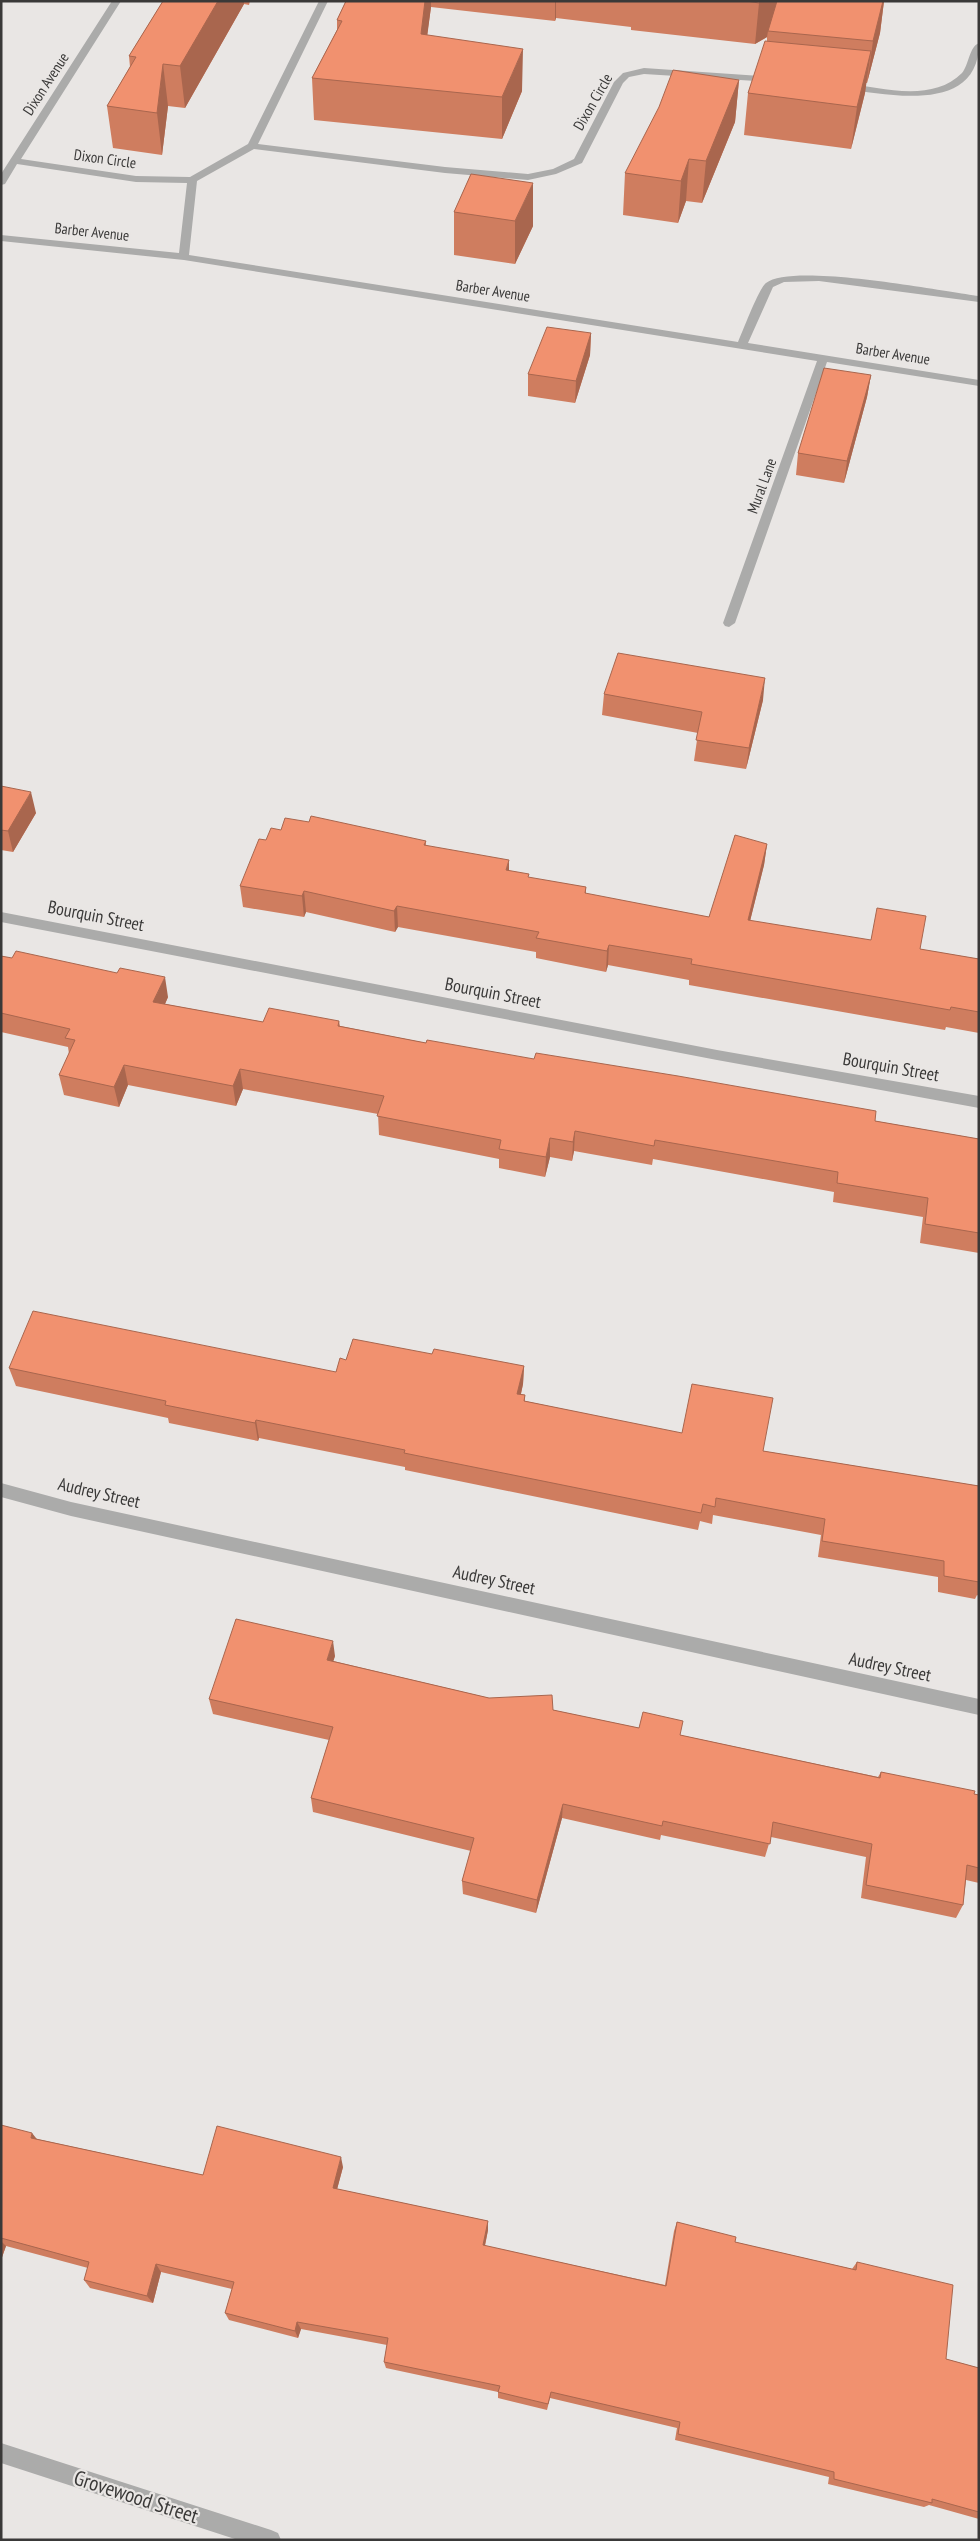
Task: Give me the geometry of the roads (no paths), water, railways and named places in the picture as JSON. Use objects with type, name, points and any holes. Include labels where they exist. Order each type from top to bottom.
[{"type":"street","name":"Dixon Avenue","points":[[1,182],[117,1]]},
{"type":"street","points":[[184,257],[192,180],[252,146],[324,1]]},
{"type":"street","points":[[836,85],[915,94],[935,92],[951,87],[967,72],[979,46]]},
{"type":"street","name":"Dixon Circle","points":[[252,146],[445,170],[528,177],[556,171],[578,161],[619,82],[626,75],[644,71],[787,80]]},
{"type":"street","name":"Dixon Circle","points":[[14,161],[136,179],[192,180]]},
{"type":"street","name":"Barber Avenue","points":[[1,238],[184,257],[979,383]]},
{"type":"street","points":[[742,345],[769,285],[782,279],[819,278],[979,299]]},
{"type":"street","name":"Mural Lane","points":[[729,623],[823,359]]},
{"type":"street","name":"Bourquin Street","points":[[1,917],[717,1055],[979,1102]]},
{"type":"street","name":"Audrey Street","points":[[1,1490],[71,1508],[979,1707]]},
{"type":"street","name":"Grovewood Street","points":[[1,2453],[271,2540]]}]
